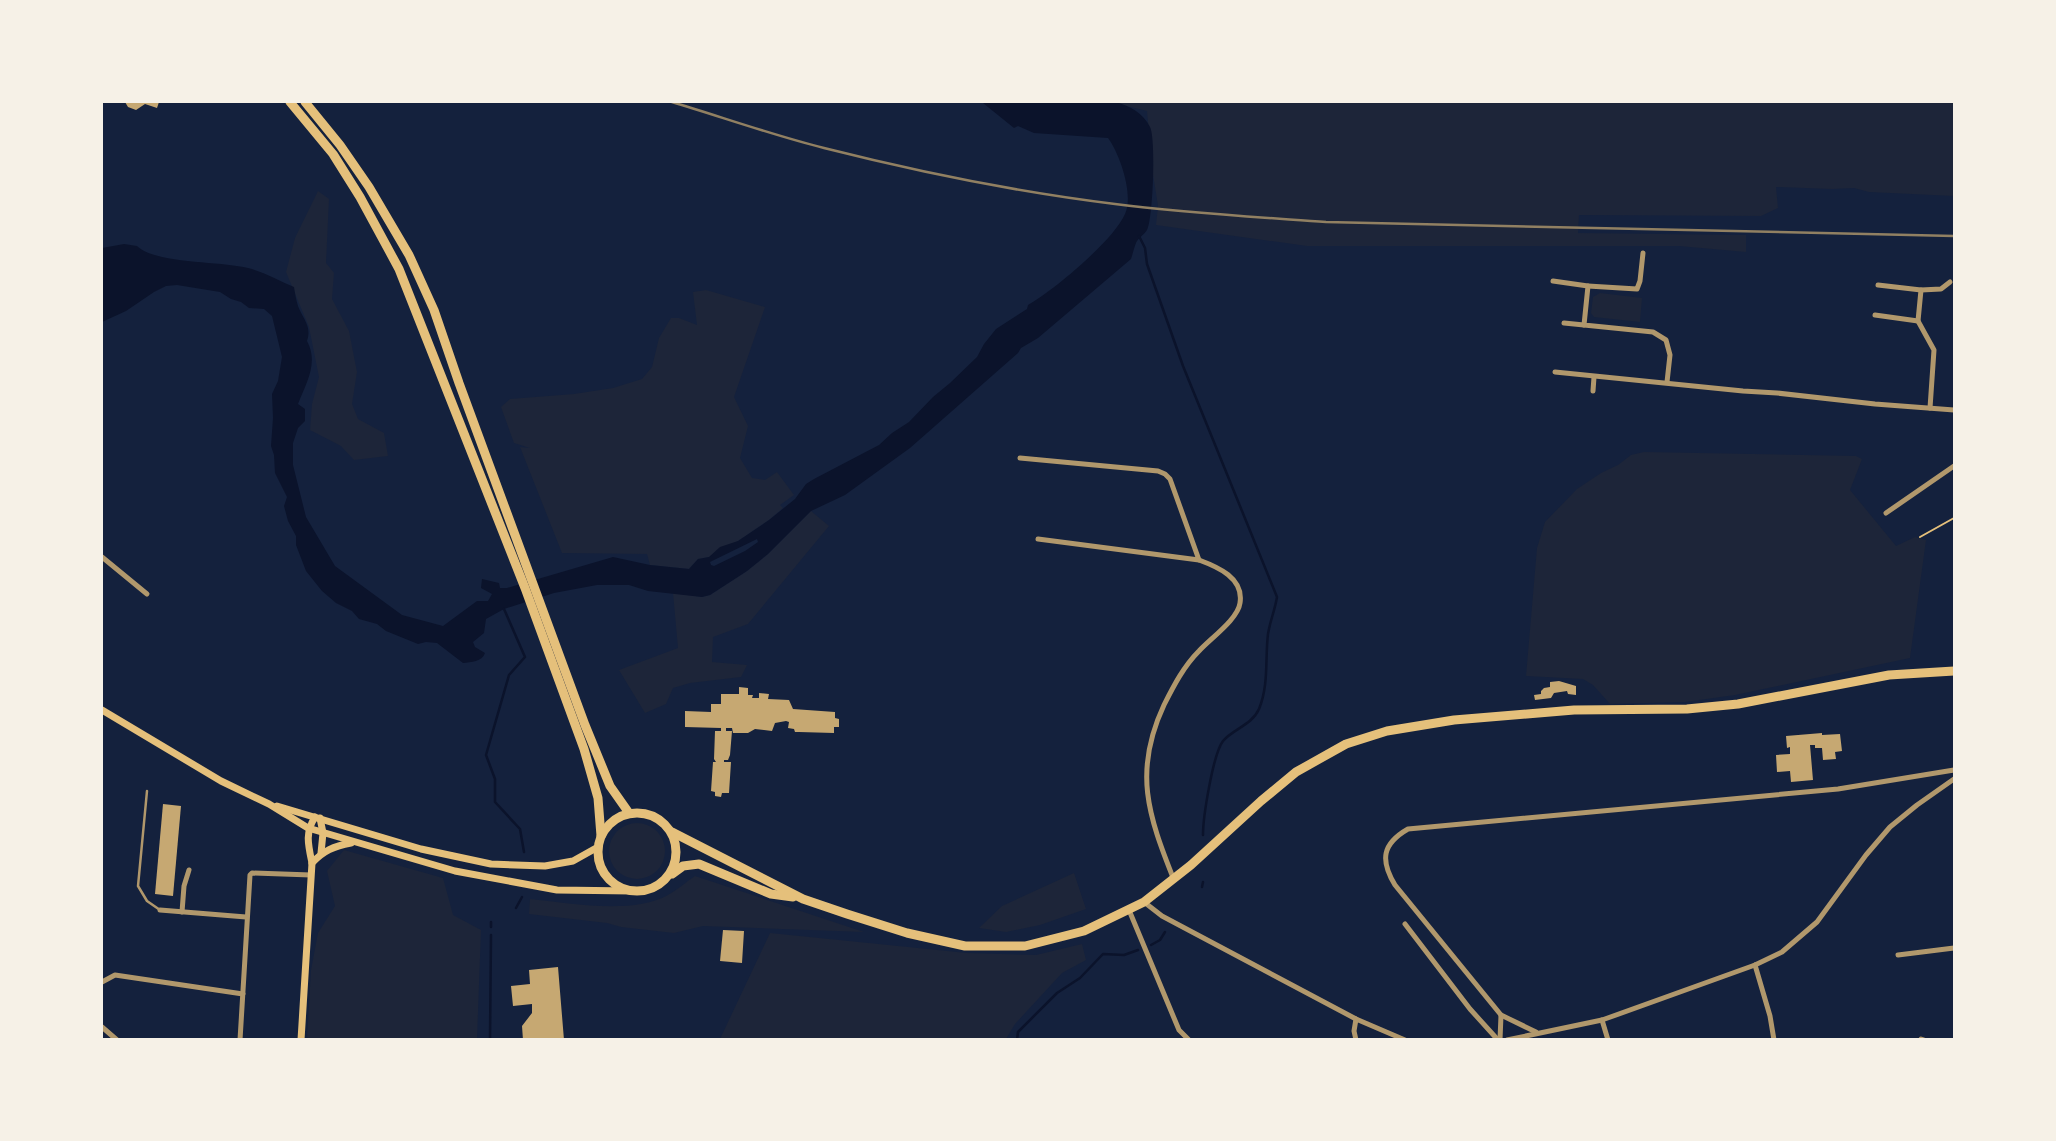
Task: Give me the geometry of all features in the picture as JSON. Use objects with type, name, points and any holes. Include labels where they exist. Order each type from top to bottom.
[{"type":"highway","points":[[290,102],[333,154],[367,209],[399,269],[580,726],[610,786],[629,813]]},
{"type":"highway","points":[[306,102],[369,187],[409,256],[434,310],[580,726],[595,787],[601,836]]},
{"type":"highway","points":[[672,832],[803,899],[907,933],[965,946],[1025,947],[1084,931],[1144,902],[1174,880],[1296,772],[1346,744],[1387,731],[1454,720],[1574,710],[1687,709],[1738,704],[1889,675],[1955,671]]},
{"type":"highway","points":[[668,877],[677,855],[672,832],[664,822],[641,812],[629,813],[607,826],[601,836],[598,859],[602,871],[620,887],[632,891],[645,890],[658,886],[683,866],[699,863],[771,894],[803,899]]},
{"type":"main road","points":[[102,710],[221,781],[270,804],[308,828],[456,872],[558,890],[632,891]]},
{"type":"main road","points":[[270,804],[421,849],[491,864],[545,866],[573,861],[598,847]]},
{"type":"main road","points":[[301,1040],[312,863],[308,847],[308,828],[318,818]]},
{"type":"main road","points":[[318,818],[323,833],[321,853]]},
{"type":"main road","points":[[312,863],[321,853],[335,846],[355,842]]},
{"type":"street","points":[[1553,281],[1637,289],[1643,253]]},
{"type":"street","points":[[1878,285],[1921,290],[1941,289],[1950,282]]},
{"type":"street","points":[[1584,325],[1588,286]]},
{"type":"street","points":[[1921,290],[1919,321],[1934,349],[1930,408]]},
{"type":"street","points":[[1875,315],[1919,321]]},
{"type":"street","points":[[1564,323],[1653,332],[1666,340],[1670,355],[1667,382]]},
{"type":"street","points":[[1555,372],[1955,410]]},
{"type":"street","points":[[1593,391],[1594,377]]},
{"type":"street","points":[[1020,458],[1158,471],[1165,474],[1170,479],[1199,560]]},
{"type":"street","points":[[1886,513],[1955,466]]},
{"type":"street","points":[[1038,540],[1199,560],[1218,568],[1235,581],[1240,593],[1240,604],[1233,618],[1190,660],[1175,681],[1151,739],[1146,760],[1149,803],[1157,838],[1174,880]]},
{"type":"street","points":[[102,557],[147,594]]},
{"type":"street","points":[[1536,1032],[1501,1015],[1402,894],[1386,870],[1388,846],[1395,836],[1408,829],[1838,789],[1955,770]]},
{"type":"street","points":[[1507,1040],[1602,1020],[1755,965],[1782,952],[1817,922],[1890,827],[1955,779]]},
{"type":"street","points":[[182,912],[184,886],[189,870]]},
{"type":"street","points":[[240,1040],[248,878],[252,873],[311,874]]},
{"type":"street","points":[[1144,902],[1162,916],[1356,1019],[1405,1040]]},
{"type":"street","points":[[160,909],[246,917]]},
{"type":"street","points":[[1129,910],[1179,1030],[1189,1040]]},
{"type":"street","points":[[1405,924],[1470,1009],[1499,1040]]},
{"type":"street","points":[[1898,955],[1955,948]]},
{"type":"street","points":[[1755,965],[1774,1040]]},
{"type":"street","points":[[102,982],[115,975],[243,994]]},
{"type":"street","points":[[1499,1040],[1501,1015]]},
{"type":"street","points":[[1356,1019],[1356,1040]]},
{"type":"street","points":[[1602,1020],[1608,1040]]},
{"type":"street","points":[[102,1027],[117,1040]]},
{"type":"lane","points":[[147,791],[138,886],[148,901],[160,909]]},
{"type":"path","points":[[1920,537],[1955,518]]},
{"type":"shaded area","points":[[976,102],[1116,102],[1131,108],[1144,118],[1150,127],[1153,146],[1151,211],[1147,230],[1137,241],[1131,259],[1038,338],[1021,348],[910,448],[845,495],[811,511],[768,554],[710,595],[702,597],[648,591],[629,585],[597,585],[554,593],[504,609],[486,619],[484,633],[473,642],[475,647],[485,653],[476,661],[463,663],[437,643],[418,644],[386,631],[377,624],[359,619],[352,611],[336,603],[322,591],[306,571],[296,545],[296,536],[288,521],[284,506],[287,497],[275,473],[271,446],[272,394],[278,381],[282,357],[272,316],[264,309],[249,308],[220,292],[177,285],[166,286],[126,311],[102,322],[102,248],[124,244],[173,259],[248,268],[294,287],[298,306],[308,327],[307,341],[312,357],[310,373],[298,404],[305,409],[305,421],[298,428],[293,443],[293,465],[306,517],[335,566],[402,615],[443,626],[477,601],[488,601],[492,594],[481,588],[482,579],[499,583],[500,588],[507,588],[613,557],[650,565],[689,569],[698,559],[709,557],[720,547],[738,541],[769,520],[795,499],[806,484],[879,445],[909,422],[977,357],[996,329],[1027,309],[1028,305],[1067,277],[1096,251],[1119,225],[1127,206],[1127,186],[1121,164],[1108,138],[1034,133],[1018,126],[1014,128],[983,103]],"holes":[[[757,539],[758,542],[745,551],[711,565],[710,562],[714,560]]]},
{"type":"shaded area","points":[[1111,102],[1954,102],[1954,196],[1869,192],[1854,188],[1776,187],[1778,208],[1761,216],[1579,215],[1578,233],[1746,235],[1746,252],[1679,246],[1307,246],[1156,225],[1158,206],[1147,111]]},
{"type":"shaded area","points":[[318,191],[329,199],[326,263],[334,273],[332,299],[349,331],[357,372],[352,404],[358,419],[384,433],[388,456],[354,460],[341,446],[310,430],[312,404],[319,377],[309,327],[286,272],[295,238]]},
{"type":"shaded area","points":[[706,290],[765,307],[734,397],[748,426],[740,458],[752,478],[765,480],[777,472],[794,495],[780,505],[783,508],[769,520],[709,557],[698,559],[689,569],[650,565],[647,554],[562,553],[520,447],[530,448],[514,443],[501,407],[510,399],[574,394],[613,388],[642,379],[652,367],[659,338],[671,318],[697,325],[693,292]]},
{"type":"shaded area","points":[[1600,293],[1642,298],[1640,322],[1594,317],[1591,313],[1593,297]]},
{"type":"shaded area","points":[[1644,452],[1856,456],[1862,459],[1850,490],[1896,546],[1915,537],[1926,540],[1910,658],[1735,695],[1685,702],[1610,704],[1593,685],[1583,679],[1526,676],[1537,548],[1545,522],[1577,489],[1631,455]]},
{"type":"shaded area","points":[[811,511],[829,526],[748,624],[713,637],[712,662],[747,665],[741,677],[690,683],[673,688],[666,704],[645,713],[619,670],[678,648],[673,593],[702,597],[710,595],[768,554]]},
{"type":"shaded area","points":[[637,823],[648,825],[657,831],[663,840],[663,862],[657,871],[648,877],[637,879],[626,877],[617,871],[611,862],[609,851],[611,840],[617,831],[626,825]]},
{"type":"shaded area","points":[[344,850],[443,878],[453,915],[481,930],[477,1039],[307,1039],[311,970],[318,933],[335,906],[327,871]]},
{"type":"shaded area","points":[[1074,873],[1086,909],[1040,925],[1006,932],[979,928],[1002,906]]},
{"type":"shaded area","points":[[695,876],[864,932],[703,926],[674,933],[529,914],[530,899],[582,905],[637,905],[671,893]]},
{"type":"shaded area","points":[[770,933],[967,953],[1036,955],[1082,944],[1086,960],[1062,973],[1015,1024],[1006,1039],[720,1039]]},
{"type":"building","points":[[125,102],[159,102],[157,108],[145,104],[136,110],[128,107]]},
{"type":"building","points":[[1559,681],[1576,686],[1576,695],[1568,694],[1567,691],[1554,693],[1551,698],[1535,700],[1534,695],[1541,694],[1544,688],[1550,687],[1550,682]]},
{"type":"building","points":[[739,687],[748,688],[748,695],[753,695],[752,698],[759,698],[759,693],[769,694],[768,699],[789,700],[793,709],[835,712],[839,727],[834,727],[834,733],[795,732],[794,729],[788,728],[789,722],[786,721],[775,723],[772,731],[755,729],[748,733],[733,733],[732,728],[726,728],[726,731],[732,731],[730,755],[728,760],[724,760],[731,762],[729,793],[722,793],[721,797],[715,796],[715,792],[711,791],[713,762],[716,762],[715,731],[721,731],[721,728],[685,727],[685,711],[711,712],[711,704],[721,704],[721,694],[739,694]]},
{"type":"building","points":[[1840,734],[1842,751],[1835,752],[1836,759],[1823,760],[1822,748],[1810,745],[1813,780],[1791,782],[1790,771],[1777,772],[1776,755],[1790,754],[1786,736]]},
{"type":"building","points":[[163,804],[181,806],[173,896],[155,894]]},
{"type":"building","points":[[723,930],[744,931],[742,963],[720,961]]},
{"type":"building","points":[[558,967],[564,1040],[523,1040],[522,1026],[532,1013],[532,1004],[513,1006],[511,986],[530,984],[529,970]]},
{"type":"waterway","points":[[1139,236],[1183,366],[1277,597],[1268,634],[1262,700],[1252,719],[1227,737],[1219,748],[1209,786],[1203,835]]},
{"type":"waterway","points":[[504,609],[525,657],[509,675],[486,755],[495,779],[495,802],[520,829],[524,852]]},
{"type":"waterway","points":[[1202,887],[1203,882]]},
{"type":"waterway","points":[[516,908],[522,897]]},
{"type":"waterway","points":[[491,922],[491,927]]},
{"type":"waterway","points":[[1151,945],[1160,940],[1165,932]]},
{"type":"waterway","points":[[490,1040],[491,935]]},
{"type":"waterway","points":[[1017,1040],[1018,1032],[1057,993],[1080,978],[1103,954],[1124,955],[1138,950]]},
{"type":"railway","points":[[672,102],[805,143],[896,165],[1005,187],[1141,207],[1326,222],[1954,236]]}]
